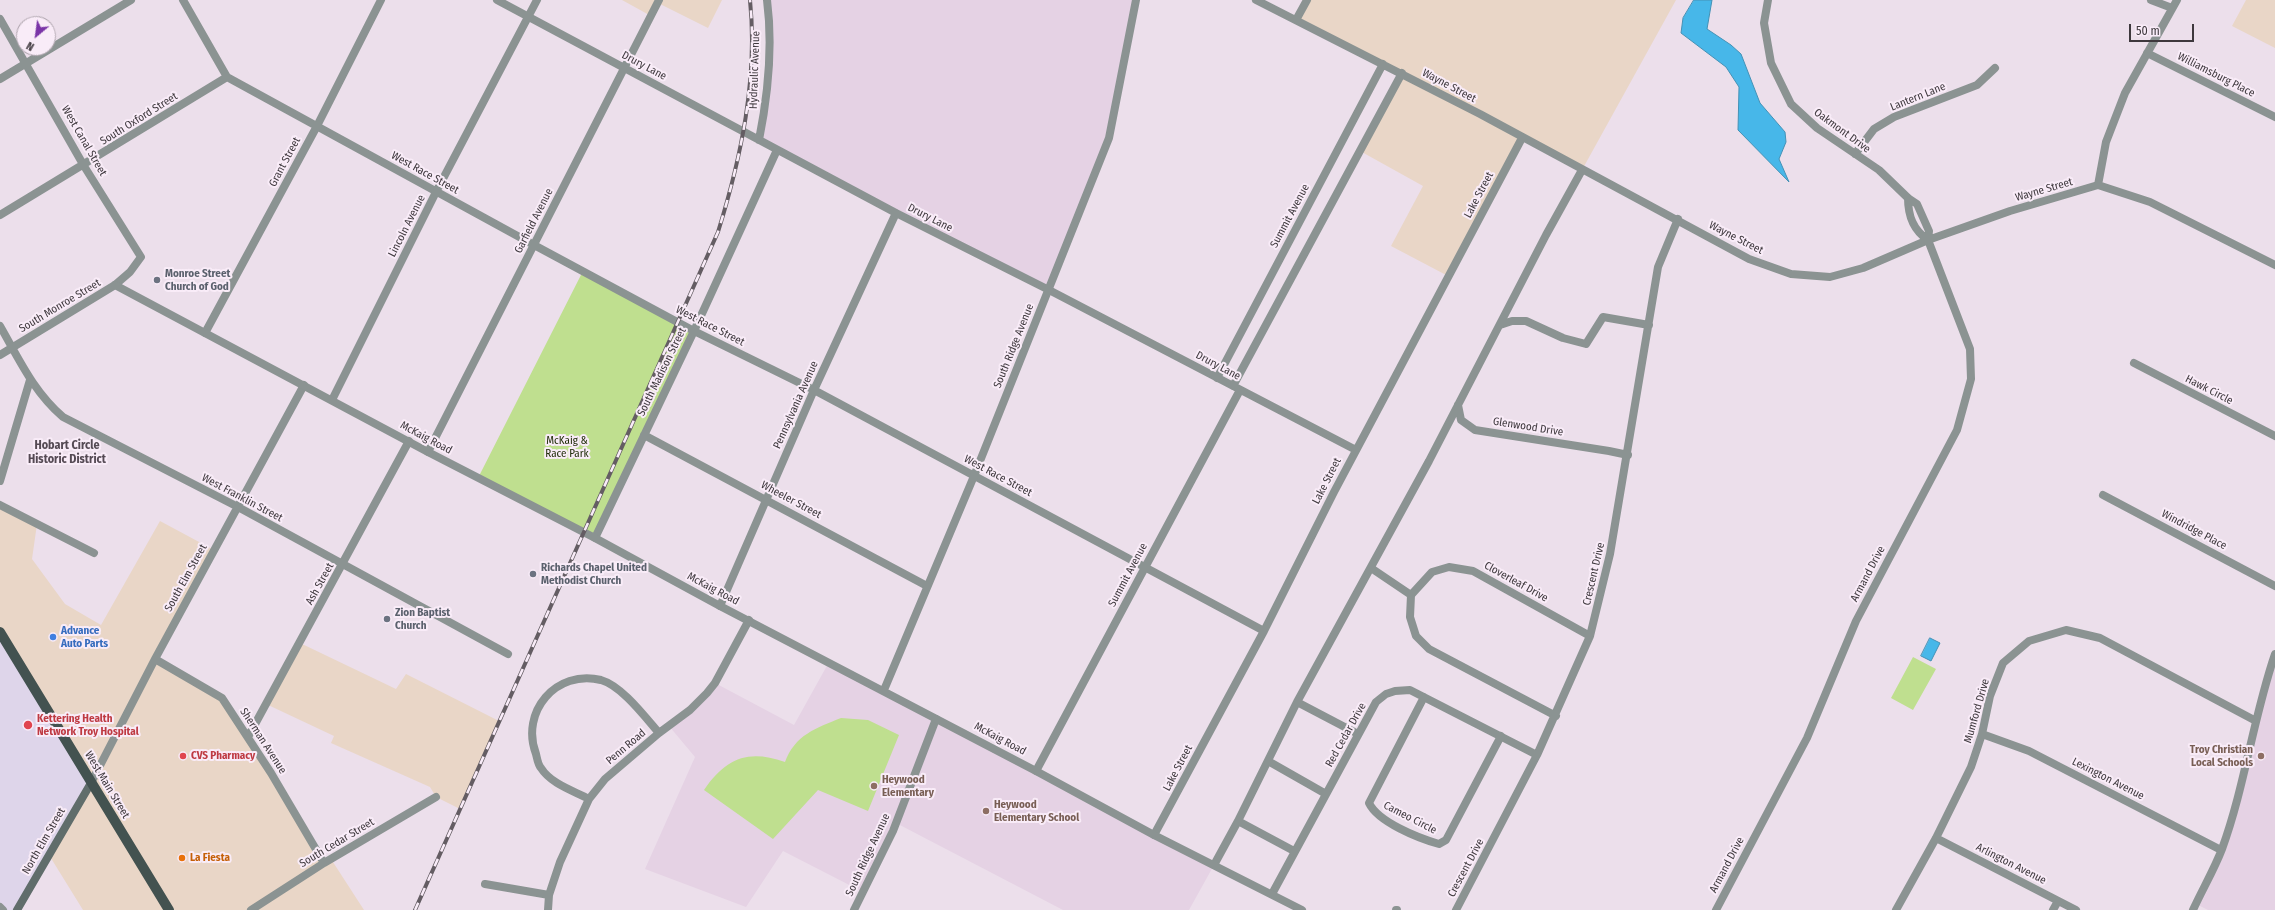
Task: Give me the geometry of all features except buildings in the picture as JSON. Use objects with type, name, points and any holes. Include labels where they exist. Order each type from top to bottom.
[{"type":"main road","name":"West Main Street","points":[[0,632],[169,910]]},
{"type":"main road","name":"North Elm Street","points":[[17,910],[91,783]]},
{"type":"street","points":[[0,79],[131,0]]},
{"type":"street","points":[[183,0],[227,77]]},
{"type":"street","name":"Grant Street","points":[[205,333],[317,126],[381,0]]},
{"type":"street","name":"Drury Lane","points":[[497,0],[896,213],[1049,290],[1356,450]]},
{"type":"street","name":"Lincoln Avenue","points":[[332,400],[436,192],[537,0]]},
{"type":"street","name":"Garfield Avenue","points":[[428,452],[659,0]]},
{"type":"street","name":"Hydraulic Avenue","points":[[759,140],[766,104],[768,64],[766,0]]},
{"type":"street","name":"South Ridge Avenue","points":[[884,690],[926,586],[974,476],[1109,138],[1136,0]]},
{"type":"street","name":"Wayne Street","points":[[1256,0],[1384,64],[1582,170],[1678,219],[1749,259],[1791,274],[1830,276],[1863,268],[1928,240],[2010,211],[2098,185]]},
{"type":"street","points":[[1296,20],[1307,0]]},
{"type":"street","name":"Oakmont Drive","points":[[1768,0],[1764,23],[1770,64],[1791,104],[1817,128],[1878,170],[1908,198],[1917,204],[1929,231],[1928,240]]},
{"type":"street","points":[[2151,0],[2172,8]]},
{"type":"street","points":[[2177,0],[2125,93],[2106,142],[2098,185],[2150,202],[2275,265]]},
{"type":"street","name":"West Canal Street","points":[[0,19],[84,166],[141,257],[130,272]]},
{"type":"street","name":"Williamsburg Place","points":[[2148,53],[2275,117]]},
{"type":"street","name":"Summit Avenue","points":[[1217,378],[1384,64]]},
{"type":"street","name":"Lantern Lane","points":[[1855,154],[1874,129],[1894,117],[1977,85],[1995,68]]},
{"type":"street","name":"Summit Avenue","points":[[1036,770],[1145,566],[1236,388],[1402,74]]},
{"type":"street","name":"West Race Street","points":[[227,77],[534,246],[694,331],[814,390],[1264,631]]},
{"type":"street","name":"South Oxford Street","points":[[0,215],[84,166],[227,77]]},
{"type":"street","name":"Lake Street","points":[[1154,835],[1264,631],[1356,450],[1522,138]]},
{"type":"street","name":"South Madison Street","points":[[595,538],[694,331],[777,150]]},
{"type":"street","points":[[1214,865],[1238,821],[1297,702],[1372,568],[1546,235],[1582,170]]},
{"type":"street","points":[[1908,198],[1908,212],[1917,233],[1928,240]]},
{"type":"street","name":"Pennsylvania Avenue","points":[[720,606],[814,390],[896,213]]},
{"type":"street","name":"Crescent Drive","points":[[1456,910],[1537,755],[1556,716],[1590,636],[1610,554],[1628,455],[1658,266],[1678,219]]},
{"type":"street","name":"Armand Drive","points":[[1716,910],[1807,738],[1856,621],[1957,430],[1971,379],[1970,349],[1928,240]]},
{"type":"street","name":"South Monroe Street","points":[[0,355],[115,285],[130,272]]},
{"type":"street","name":"McKaig Road","points":[[115,285],[428,452],[595,538],[720,606],[1036,770],[1154,835],[1302,910]]},
{"type":"street","points":[[1500,325],[1512,321],[1526,321],[1563,338],[1586,344],[1603,317],[1649,325]]},
{"type":"street","name":"West Franklin Street","points":[[0,326],[30,380],[51,407],[63,417],[238,507],[508,654]]},
{"type":"street","name":"Hawk Circle","points":[[2134,363],[2275,436]]},
{"type":"street","points":[[0,481],[30,380]]},
{"type":"street","name":"South Elm Street","points":[[91,783],[155,659],[304,385]]},
{"type":"street","name":"Glenwood Drive","points":[[1458,405],[1461,420],[1475,430],[1628,455]]},
{"type":"street","name":"Wheeler Street","points":[[644,435],[767,499],[926,586]]},
{"type":"street","name":"Ash Street","points":[[248,737],[343,565],[409,441]]},
{"type":"street","name":"Windridge Place","points":[[2103,495],[2275,586]]},
{"type":"street","points":[[0,505],[94,553]]},
{"type":"street","name":"Cloverleaf Drive","points":[[1412,595],[1432,572],[1449,567],[1472,571],[1590,636]]},
{"type":"street","points":[[1372,568],[1412,595],[1410,616],[1416,636],[1429,648],[1556,716]]},
{"type":"street","name":"Penn Road","points":[[548,910],[549,895],[560,862],[589,799],[605,779],[659,733],[690,710],[715,683],[749,620]]},
{"type":"street","name":"Mumford Drive","points":[[1896,910],[1936,838],[1971,767],[1982,734],[1990,696],[2003,663],[2029,641],[2066,630],[2100,638],[2256,721]]},
{"type":"street","points":[[2193,910],[2221,850],[2239,791],[2256,721],[2275,654]]},
{"type":"street","name":"Sherman Avenue","points":[[155,659],[222,698],[248,737],[324,862]]},
{"type":"street","points":[[589,799],[559,784],[541,769],[532,745],[533,722],[541,704],[550,690],[565,682],[584,678],[602,680],[621,692],[659,733]]},
{"type":"street","name":"Red Cedar Drive","points":[[1272,894],[1376,702],[1386,694],[1395,691],[1410,690],[1537,755]]},
{"type":"street","name":"Cameo Circle","points":[[1424,697],[1369,803],[1378,816],[1426,841],[1439,844],[1446,840],[1501,736]]},
{"type":"street","points":[[1297,702],[1358,734]]},
{"type":"street","name":"South Ridge Avenue","points":[[854,910],[892,831],[936,719]]},
{"type":"street","name":"Lexington Avenue","points":[[1982,734],[2029,751],[2221,850]]},
{"type":"street","points":[[1268,761],[1326,794]]},
{"type":"street","name":"South Cedar Street","points":[[251,910],[324,862],[436,797]]},
{"type":"street","points":[[1238,821],[1294,851]]},
{"type":"street","name":"Arlington Avenue","points":[[1936,838],[2076,910]]},
{"type":"street","points":[[485,884],[549,895]]},
{"type":"street","points":[[2053,910],[2058,901]]},
{"type":"street","points":[[0,907],[3,910]]},
{"type":"shaded area","points":[[622,0],[722,0],[708,28],[658,3],[651,16]]},
{"type":"shaded area","points":[[767,0],[1136,0],[1109,138],[1049,290],[759,140],[766,103]]},
{"type":"shaded area","points":[[1307,0],[1676,0],[1582,170],[1522,138],[1448,276],[1391,246],[1423,186],[1360,151],[1401,73],[1296,20]]},
{"type":"shaded area","points":[[2246,0],[2275,0],[2275,48],[2232,26]]},
{"type":"shaded area","points":[[0,505],[37,524],[32,559],[65,604],[101,625],[160,521],[214,550],[155,659],[222,698],[324,862],[331,859],[364,910],[83,910],[49,855],[0,632]]},
{"type":"shaded area","name":"Kettering Health Network Troy Hospital","points":[[0,632],[91,783],[17,910],[0,910]]},
{"type":"shaded area","points":[[300,643],[396,689],[406,674],[499,721],[460,809],[436,797],[430,787],[331,743],[334,736],[266,704]]},
{"type":"shaded area","name":"Troy Christian Local Schools","points":[[2275,654],[2275,910],[2208,910],[2196,904],[2221,850]]},
{"type":"shaded area","name":"Heywood Elementary","points":[[829,662],[1214,865],[1189,910],[1063,910],[896,823],[863,892],[783,851],[746,907],[645,869],[695,757],[669,726],[715,683],[794,725]]},
{"type":"green space","name":"McKaig & Race Park","points":[[583,271],[694,331],[595,538],[478,478]]},
{"type":"green space","points":[[1913,657],[1936,669],[1913,710],[1891,698]]},
{"type":"green space","points":[[841,718],[868,720],[899,735],[868,811],[818,790],[773,839],[704,790],[721,770],[739,759],[760,756],[785,762],[794,745],[807,734],[823,725]]},
{"type":"water","points":[[1694,0],[1712,0],[1707,29],[1731,45],[1741,54],[1760,103],[1785,132],[1786,142],[1779,159],[1789,182],[1738,130],[1739,87],[1726,67],[1681,33],[1683,18]]},
{"type":"water","points":[[1930,638],[1940,643],[1931,661],[1921,656]]},
{"type":"railway","points":[[415,910],[718,232],[734,176],[746,118],[752,59],[750,0]]},
{"type":"place","name":"Monroe Street Church of God","points":[[157,280]]},
{"type":"place","name":"Richards Chapel United Methodist Church","points":[[533,574]]},
{"type":"place","name":"Zion Baptist Church","points":[[387,619]]},
{"type":"place","name":"Advance Auto Parts","points":[[53,637]]},
{"type":"place","name":"Kettering Health Network Troy Hospital","points":[[28,725]]},
{"type":"place","name":"CVS Pharmacy","points":[[183,756]]},
{"type":"place","name":"Troy Christian Local Schools","points":[[2261,756]]},
{"type":"place","name":"Heywood Elementary","points":[[874,786]]},
{"type":"place","name":"Heywood Elementary School","points":[[986,811]]},
{"type":"place","name":"La Fiesta","points":[[182,858]]},
{"type":"district","name":"Hobart Circle Historic District","points":[[67,453]]}]
